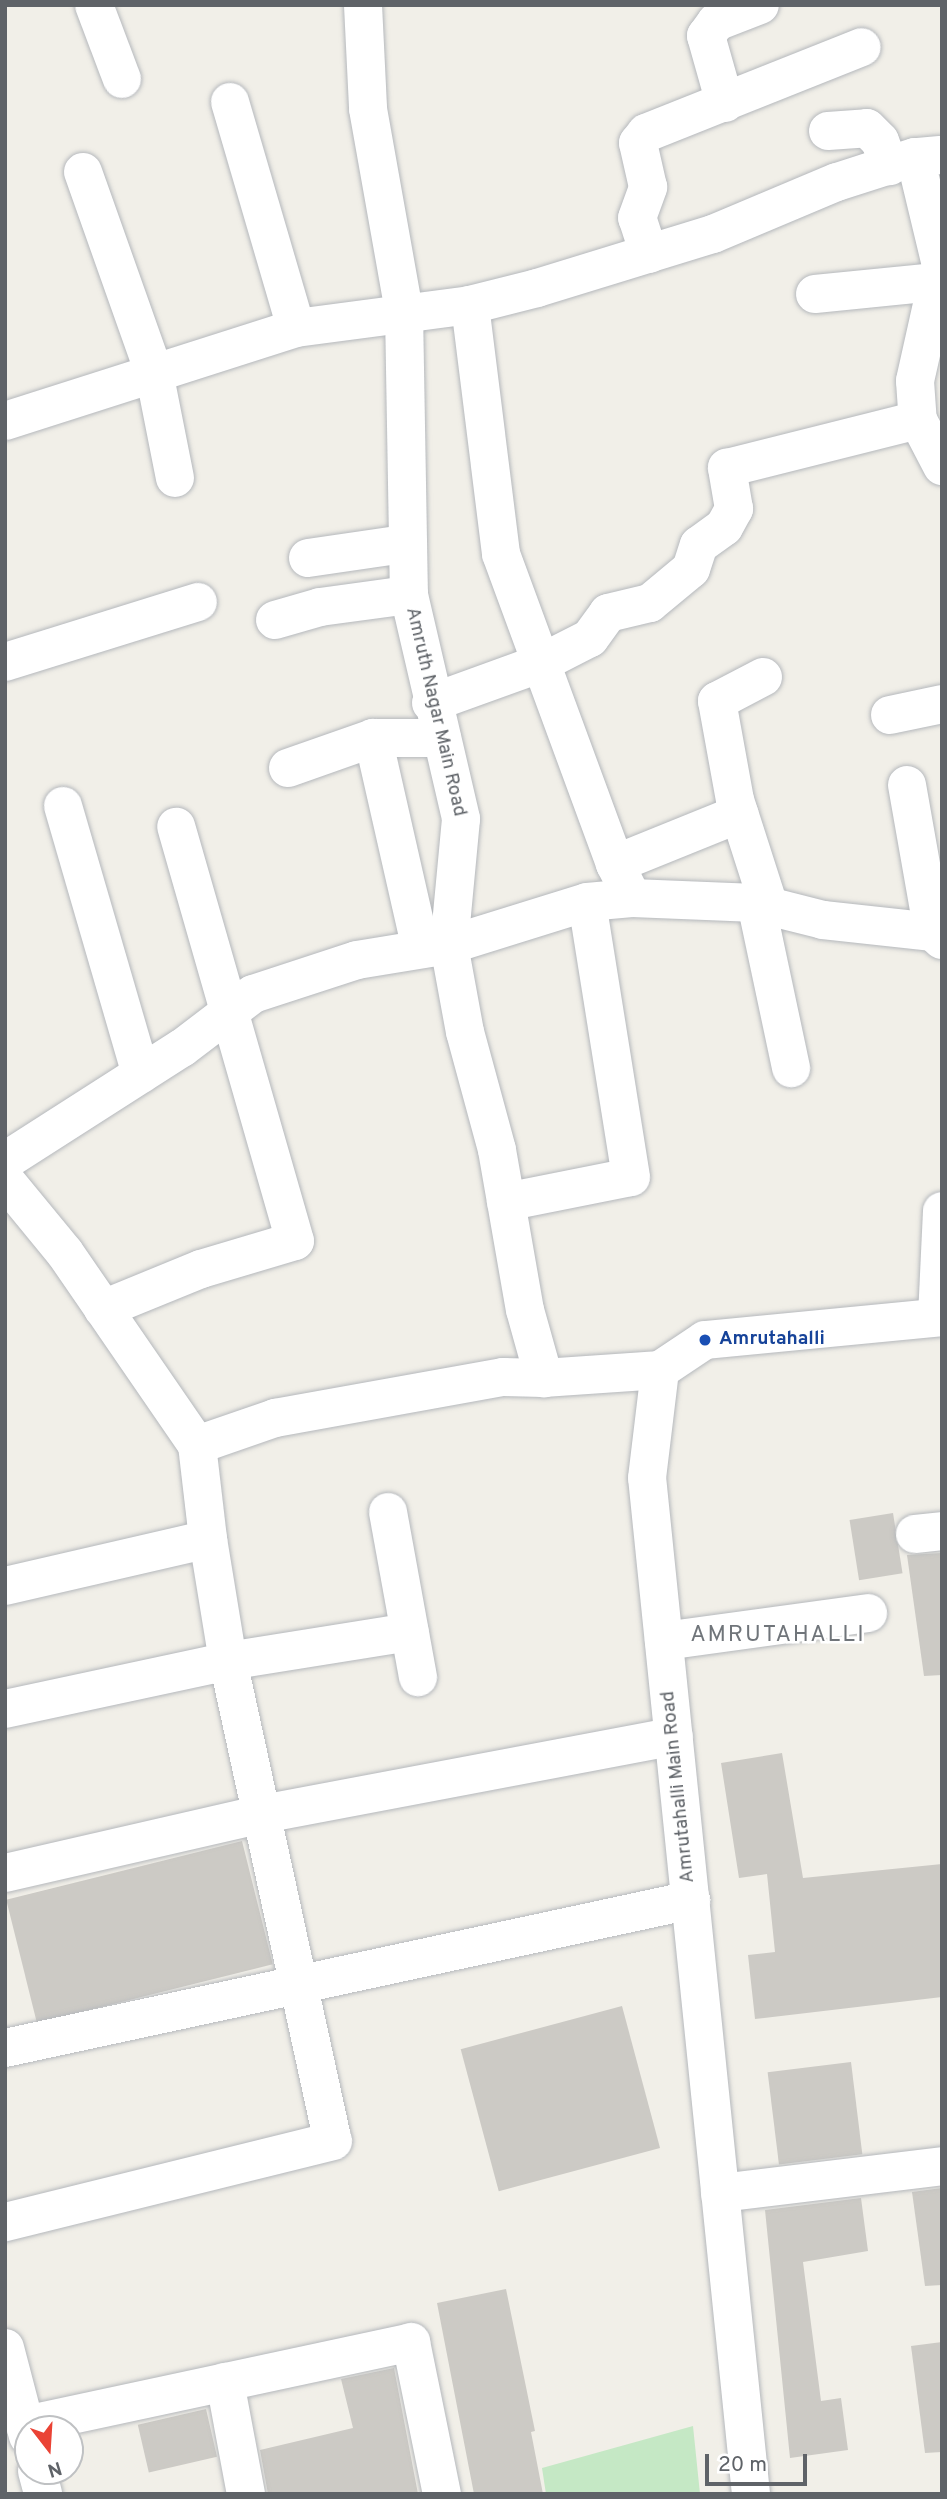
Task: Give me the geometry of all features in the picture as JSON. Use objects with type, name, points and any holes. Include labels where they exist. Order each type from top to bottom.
[{"type":"street","points":[[94,5],[122,79]]},
{"type":"street","name":"Amruth Nagar Main Road","points":[[363,5],[368,109],[404,312],[404,544],[409,595],[461,819],[435,947],[465,1032],[497,1150],[525,1310],[544,1378]]},
{"type":"street","points":[[725,103],[706,36],[716,22],[760,5]]},
{"type":"street","points":[[649,254],[637,218],[648,187],[638,143],[646,133],[862,47]]},
{"type":"street","points":[[230,102],[296,328]]},
{"type":"street","points":[[828,131],[867,128],[880,141],[915,159]]},
{"type":"street","points":[[5,421],[296,328],[470,305],[649,254],[713,234],[915,159]]},
{"type":"street","points":[[915,159],[939,268],[915,381],[918,420],[942,466]]},
{"type":"street","points":[[83,172],[153,372],[175,478]]},
{"type":"street","points":[[815,294],[939,268]]},
{"type":"street","points":[[470,305],[501,554],[539,664],[615,864],[632,898]]},
{"type":"street","points":[[288,768],[373,738],[437,720],[590,638],[608,613],[650,603],[691,569],[699,545],[723,527],[734,509],[727,468],[918,420]]},
{"type":"street","points":[[308,558],[404,544]]},
{"type":"street","points":[[275,620],[320,607],[409,595]]},
{"type":"street","points":[[5,662],[198,602]]},
{"type":"street","points":[[763,677],[717,701],[739,814],[762,905],[791,1068]]},
{"type":"street","points":[[890,715],[942,704]]},
{"type":"street","points":[[373,738],[435,947]]},
{"type":"street","points":[[5,1161],[141,1074],[253,994],[331,968],[435,947],[587,902],[632,898],[762,905],[823,920],[938,936],[907,785]]},
{"type":"street","points":[[63,806],[141,1074]]},
{"type":"street","points":[[615,864],[739,814]]},
{"type":"street","points":[[103,1309],[201,1269],[295,1241],[176,827]]},
{"type":"street","points":[[506,1202],[631,1177],[587,902]]},
{"type":"street","points":[[5,1180],[65,1253],[197,1445],[208,1539],[228,1661],[333,2141],[5,2222]]},
{"type":"street","points":[[197,1445],[275,1418],[503,1377],[544,1378],[660,1370],[705,1340],[939,1317],[942,1211]]},
{"type":"street","name":"Amrutahalli Main Road","points":[[660,1370],[647,1478],[751,2494]]},
{"type":"street","points":[[388,1512],[418,1677]]},
{"type":"street","points":[[5,1586],[208,1539]]},
{"type":"street","points":[[664,1641],[868,1613]]},
{"type":"street","points":[[5,1709],[228,1661],[410,1632]]},
{"type":"street","points":[[5,1873],[263,1814],[674,1736]]},
{"type":"street","points":[[5,2048],[691,1900]]},
{"type":"street","points":[[720,2193],[942,2166]]},
{"type":"street","points":[[84,2416],[225,2382],[411,2342],[442,2494]]},
{"type":"street","points":[[5,2348],[23,2415]]},
{"type":"street","points":[[225,2382],[246,2494]]},
{"type":"green space","points":[[693,2426],[700,2494],[546,2494],[542,2468]]},
{"type":"building","points":[[893,1513],[903,1573],[859,1580],[850,1520]]},
{"type":"building","points":[[942,1553],[942,1675],[924,1676],[907,1555]]},
{"type":"building","points":[[782,1753],[803,1878],[942,1864],[942,1997],[755,2019],[748,1955],[775,1952],[767,1874],[739,1878],[721,1763]]},
{"type":"building","points":[[242,1841],[273,1964],[37,2023],[6,1900]]},
{"type":"building","points":[[622,2006],[660,2148],[499,2191],[461,2049]]},
{"type":"building","points":[[851,2062],[862,2154],[779,2165],[768,2072]]},
{"type":"building","points":[[942,2188],[942,2285],[925,2286],[912,2192]]},
{"type":"building","points":[[861,2198],[868,2251],[803,2262],[821,2401],[841,2398],[848,2450],[790,2458],[765,2210]]},
{"type":"building","points":[[506,2289],[535,2431],[531,2432],[543,2494],[474,2494],[437,2303]]},
{"type":"building","points":[[942,2342],[942,2452],[925,2453],[911,2346]]},
{"type":"building","points":[[394,2368],[418,2494],[268,2494],[260,2450],[353,2428],[341,2379]]},
{"type":"building","points":[[206,2409],[217,2457],[149,2472],[138,2425]]},
{"type":"place","name":"Amrutahalli","points":[[705,1340]]},
{"type":"district","name":"AMRUTAHALLI","points":[[778,1636]]}]
